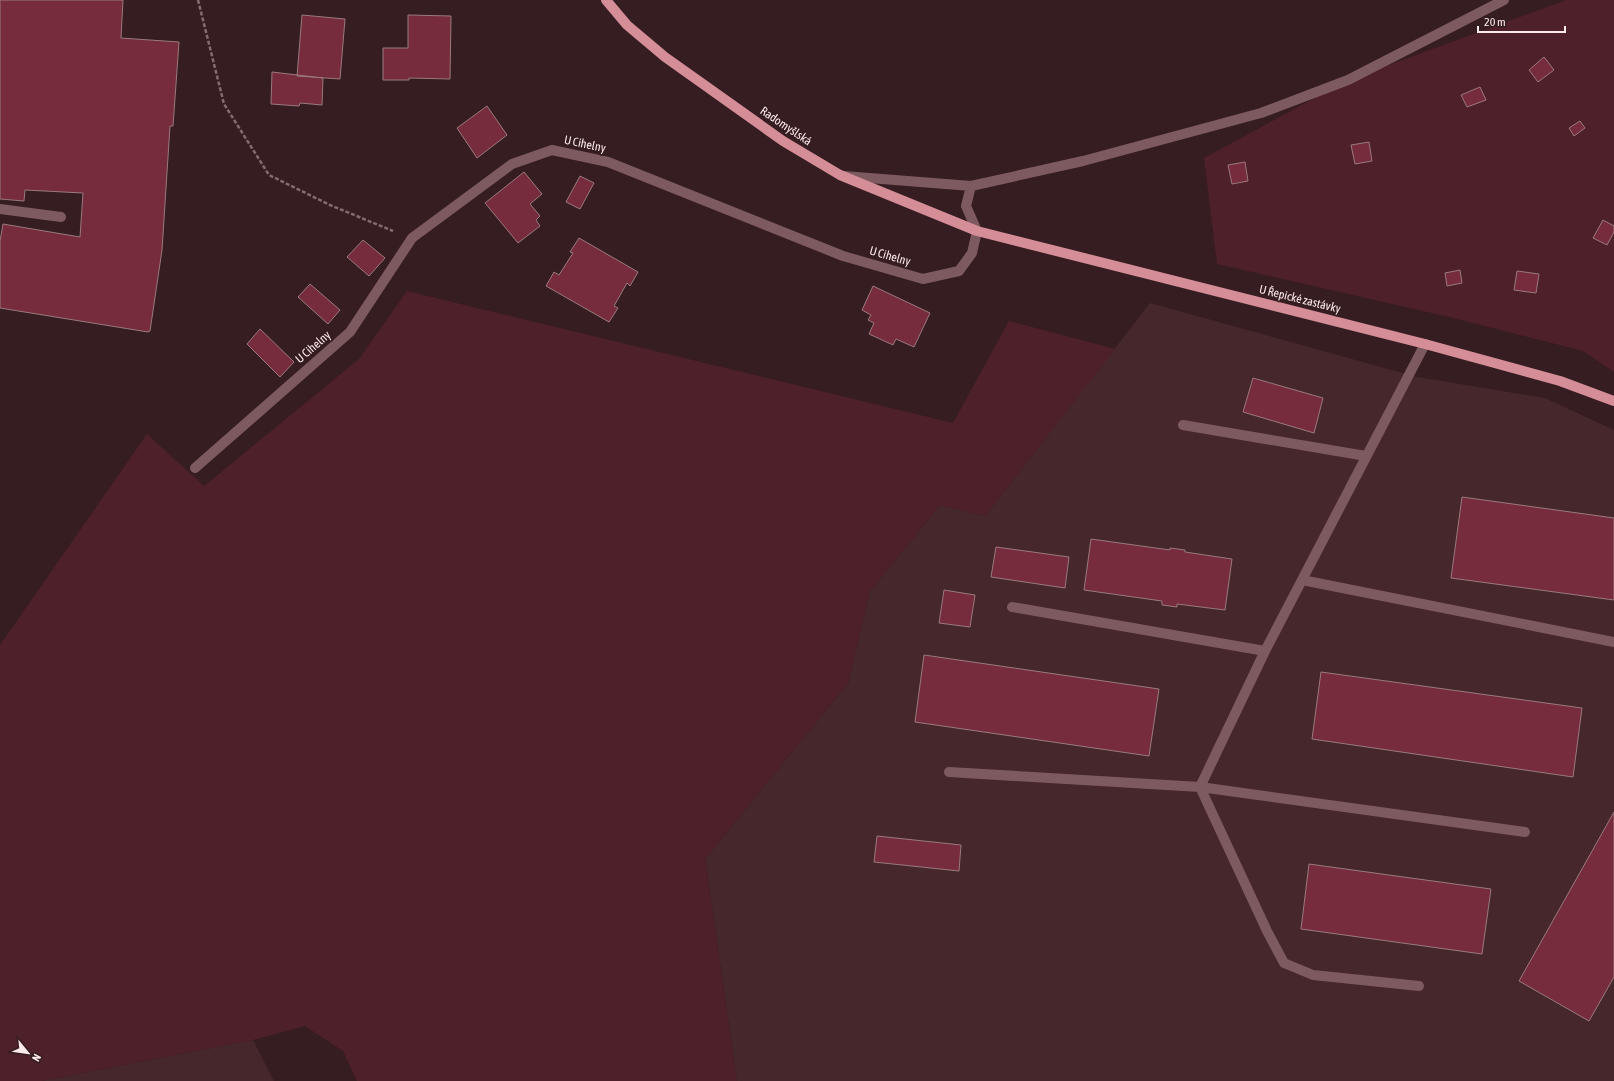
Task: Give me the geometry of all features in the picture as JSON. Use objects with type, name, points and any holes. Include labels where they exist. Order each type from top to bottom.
[{"type":"main road","name":"Radomyšlská","points":[[606,0],[627,25],[665,57],[783,141],[840,175],[977,231]]},
{"type":"main road","name":"U Řepické zastávky","points":[[977,231],[1425,344],[1560,381],[1614,402]]},
{"type":"street","points":[[840,175],[971,186],[1083,161],[1261,113],[1348,80],[1504,0]]},
{"type":"street","name":"U Cihelny","points":[[195,468],[350,332],[412,238],[512,164],[552,150],[608,162],[843,256],[923,279],[959,271],[972,253],[977,231]]},
{"type":"street","points":[[971,186],[966,206],[977,231]]},
{"type":"street","points":[[0,209],[61,217]]},
{"type":"street","points":[[1200,787],[1265,651],[1425,344]]},
{"type":"street","points":[[1183,425],[1366,456]]},
{"type":"street","points":[[1302,580],[1614,642]]},
{"type":"street","points":[[1012,607],[1265,651]]},
{"type":"street","points":[[949,772],[1200,787],[1525,832]]},
{"type":"street","points":[[1200,787],[1267,931],[1284,963],[1312,974],[1419,986]]},
{"type":"path","points":[[198,0],[224,104],[269,176],[330,205],[412,238]]},
{"type":"shaded area","points":[[1566,0],[1614,0],[1614,372],[1583,351],[1449,317],[1217,264],[1204,158],[1348,80]]},
{"type":"shaded area","points":[[407,291],[953,423],[1009,321],[1115,349],[985,516],[940,505],[870,591],[848,683],[705,859],[737,1081],[357,1081],[343,1051],[305,1026],[253,1040],[41,1081],[0,1081],[0,645],[147,434],[204,486],[359,359]]},
{"type":"shaded area","points":[[1150,303],[1417,377],[1545,398],[1614,430],[1614,1081],[737,1081],[705,859],[848,683],[870,591],[940,505],[985,516]]},
{"type":"shaded area","points":[[253,1040],[274,1081],[41,1081]]},
{"type":"building","points":[[0,0],[123,0],[121,38],[179,42],[173,126],[170,126],[162,250],[150,331],[148,332],[0,308],[0,241],[3,224],[80,237],[83,193],[25,190],[24,201],[0,199]]},
{"type":"building","points":[[302,15],[345,19],[340,79],[297,76]]},
{"type":"building","points":[[408,15],[451,16],[450,79],[409,78],[409,80],[383,80],[383,48],[408,48]]},
{"type":"building","points":[[1544,57],[1554,70],[1538,82],[1529,70]]},
{"type":"building","points":[[272,72],[323,78],[322,105],[300,103],[299,106],[271,104]]},
{"type":"building","points":[[1480,87],[1486,100],[1467,107],[1461,95]]},
{"type":"building","points":[[487,106],[507,135],[477,158],[457,128]]},
{"type":"building","points":[[1580,121],[1585,128],[1574,136],[1569,128]]},
{"type":"building","points":[[1369,142],[1372,161],[1355,164],[1351,145]]},
{"type":"building","points":[[1245,162],[1248,181],[1232,184],[1228,165]]},
{"type":"building","points":[[524,172],[542,194],[530,204],[540,216],[536,220],[540,226],[518,243],[485,203]]},
{"type":"building","points":[[580,176],[594,183],[580,209],[566,202]]},
{"type":"building","points":[[1603,220],[1614,226],[1614,232],[1607,245],[1593,238]]},
{"type":"building","points":[[579,238],[638,272],[630,286],[627,283],[614,306],[618,308],[609,322],[546,286],[554,272],[559,275],[573,253],[570,252]]},
{"type":"building","points":[[363,240],[385,258],[369,276],[347,257]]},
{"type":"building","points":[[1460,270],[1462,283],[1447,286],[1445,273]]},
{"type":"building","points":[[1517,271],[1539,274],[1536,293],[1514,290]]},
{"type":"building","points":[[310,284],[340,310],[328,324],[298,297]]},
{"type":"building","points":[[873,286],[930,313],[914,347],[896,339],[893,345],[869,334],[874,323],[868,320],[871,315],[862,310]]},
{"type":"building","points":[[260,329],[294,362],[280,377],[247,344]]},
{"type":"building","points":[[1253,378],[1323,398],[1314,433],[1243,412]]},
{"type":"building","points":[[1462,497],[1614,518],[1614,600],[1451,578]]},
{"type":"building","points":[[1091,539],[1170,550],[1170,548],[1185,550],[1185,552],[1232,559],[1225,610],[1177,604],[1177,607],[1162,605],[1162,601],[1084,590]]},
{"type":"building","points":[[996,547],[1069,557],[1065,588],[991,577]]},
{"type":"building","points":[[944,590],[975,595],[970,627],[939,623]]},
{"type":"building","points":[[924,655],[1159,689],[1149,756],[915,722]]},
{"type":"building","points":[[1321,672],[1582,708],[1573,777],[1312,739]]},
{"type":"building","points":[[1614,812],[1614,977],[1589,1021],[1519,981]]},
{"type":"building","points":[[877,836],[961,845],[959,871],[874,862]]},
{"type":"building","points":[[1309,864],[1491,889],[1482,954],[1301,929]]}]
